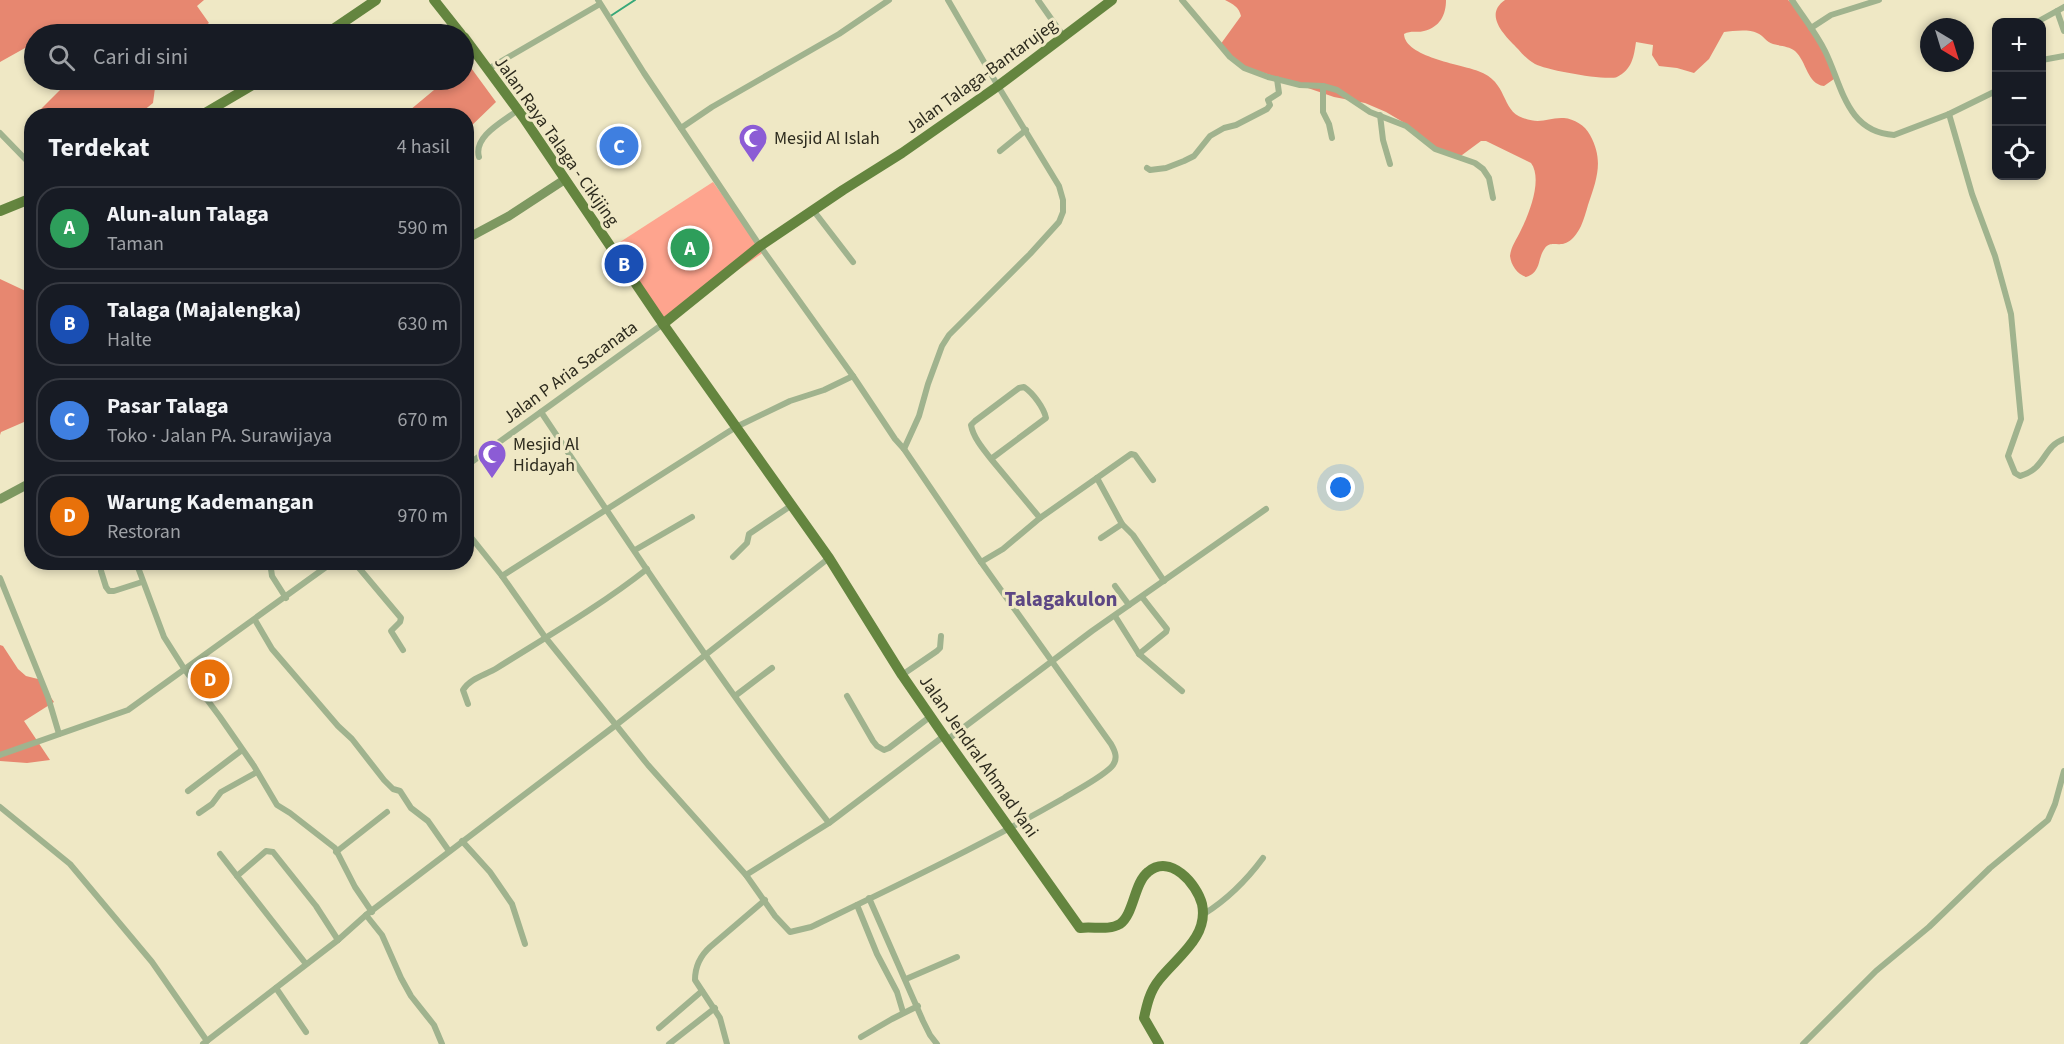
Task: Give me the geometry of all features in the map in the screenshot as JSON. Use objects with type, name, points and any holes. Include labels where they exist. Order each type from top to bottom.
[{"type":"main road","points":[[341,24],[376,0]]},
{"type":"main road","name":"Jalan Raya Talaga - Cikijing","points":[[434,0],[453,24]]},
{"type":"main road","name":"Jalan Talaga-Bantarujeg","points":[[663,324],[760,246],[902,153],[998,86],[1064,37],[1099,4],[1112,0]]},
{"type":"main road","name":"Jalan Raya Talaga - Cikijing","points":[[474,51],[518,110],[663,324]]},
{"type":"main road","points":[[214,108],[244,90]]},
{"type":"main road","points":[[0,211],[24,201]]},
{"type":"main road","name":"Jalan Jendral Ahmad Yani","points":[[663,324],[829,558],[902,675],[1080,928],[1112,927],[1123,922],[1145,874],[1155,868],[1163,867],[1182,873],[1192,884],[1201,899],[1204,914]]},
{"type":"main road","points":[[1159,1044],[1144,1018],[1148,999],[1159,980],[1188,949],[1200,929],[1204,914]]},
{"type":"street","points":[[681,128],[712,107],[839,34],[889,0]]},
{"type":"street","points":[[904,449],[919,416],[933,367],[949,335],[1030,254],[1055,227],[1063,212],[1063,200],[1059,186],[948,0]]},
{"type":"street","points":[[1038,0],[1064,37]]},
{"type":"street","points":[[1182,0],[1230,57],[1244,68],[1300,85],[1323,86],[1337,90],[1370,112],[1406,126],[1435,149],[1475,163],[1484,169],[1489,178],[1492,198]]},
{"type":"street","points":[[1792,0],[1829,60],[1846,103],[1853,113],[1868,126],[1886,135],[1894,135],[1949,114],[1992,93]]},
{"type":"street","points":[[1811,28],[1831,15],[1879,0]]},
{"type":"street","points":[[474,541],[545,637],[648,765],[746,875],[788,930],[793,933],[811,927],[1009,830],[1082,787],[1111,768],[1116,761],[1112,744],[981,562],[760,246],[599,2],[488,69]]},
{"type":"street","points":[[2044,18],[2064,7]]},
{"type":"street","points":[[2057,11],[2064,31]]},
{"type":"street","points":[[2046,59],[2064,56]]},
{"type":"street","points":[[1147,168],[1150,170],[1166,168],[1194,156],[1210,136],[1267,108],[1270,105],[1268,100],[1279,93],[1277,79]]},
{"type":"street","points":[[1323,86],[1323,112],[1332,138]]},
{"type":"street","points":[[479,157],[477,150],[482,139],[518,110]]},
{"type":"street","points":[[1949,114],[1972,194],[1995,256],[2011,314],[2021,419],[2008,456],[2015,473],[2020,476],[2038,467],[2055,442],[2064,439]]},
{"type":"street","points":[[1380,115],[1383,140],[1390,164]]},
{"type":"street","points":[[1000,151],[1026,130]]},
{"type":"street","points":[[0,133],[24,158]]},
{"type":"street","points":[[474,235],[564,180]]},
{"type":"street","points":[[813,210],[853,262]]},
{"type":"street","name":"Jalan P Aria Sacanata","points":[[474,460],[663,324]]},
{"type":"street","points":[[502,576],[736,427],[790,401],[824,390],[853,376]]},
{"type":"street","points":[[991,459],[1046,418],[1024,387],[1019,388],[971,425],[991,459],[1040,518]]},
{"type":"street","points":[[541,412],[663,595],[830,823]]},
{"type":"street","points":[[981,562],[1003,549],[1040,518],[1129,455],[1134,454],[1153,480]]},
{"type":"street","points":[[1097,478],[1122,524],[1164,581]]},
{"type":"street","points":[[0,499],[24,486]]},
{"type":"street","points":[[733,557],[747,543],[749,534],[792,505]]},
{"type":"street","points":[[746,875],[830,823],[1129,605],[1266,509]]},
{"type":"street","points":[[634,550],[692,517]]},
{"type":"street","points":[[1101,538],[1122,524]]},
{"type":"street","points":[[0,807],[70,864],[152,962],[205,1042],[829,558]]},
{"type":"street","points":[[468,704],[463,690],[466,686],[616,593],[647,569]]},
{"type":"street","points":[[138,570],[164,637],[257,772],[277,805],[324,839],[336,852],[382,934],[401,978],[411,996],[434,1025],[442,1044]]},
{"type":"street","points":[[271,570],[272,576],[286,598]]},
{"type":"street","points":[[0,755],[128,710],[323,570]]},
{"type":"street","points":[[361,570],[401,618],[391,630],[403,650]]},
{"type":"street","points":[[101,571],[109,591],[142,582]]},
{"type":"street","points":[[0,578],[48,697],[59,734]]},
{"type":"street","points":[[1115,586],[1129,605]]},
{"type":"street","points":[[1139,654],[1167,629],[1142,597]]},
{"type":"street","points":[[1114,616],[1139,654],[1182,691]]},
{"type":"street","points":[[255,620],[272,649],[338,726],[352,739],[388,784],[400,791],[411,808],[428,821],[449,851]]},
{"type":"street","points":[[902,675],[937,651],[940,648],[941,636]]},
{"type":"street","points":[[735,696],[772,669]]},
{"type":"street","points":[[847,696],[880,749],[889,748],[932,716]]},
{"type":"street","points":[[188,791],[242,750]]},
{"type":"street","points":[[1803,1044],[1876,971],[1929,927],[1990,868],[2048,820],[2064,771]]},
{"type":"street","points":[[200,813],[212,804],[221,792],[257,772]]},
{"type":"street","points":[[336,852],[387,812]]},
{"type":"street","points":[[462,841],[490,872],[512,904],[525,944]]},
{"type":"street","points":[[237,876],[266,851],[273,852],[316,906],[339,940]]},
{"type":"street","points":[[220,855],[306,964]]},
{"type":"street","points":[[1204,914],[1220,904],[1241,885],[1263,858]]},
{"type":"street","points":[[869,898],[930,1035],[937,1044]]},
{"type":"street","points":[[728,1044],[715,1008],[695,978],[698,964],[704,953],[765,900]]},
{"type":"street","points":[[857,905],[877,954],[897,992],[903,1012]]},
{"type":"street","points":[[906,979],[957,957]]},
{"type":"street","points":[[276,988],[306,1032]]},
{"type":"street","points":[[659,1028],[702,991]]},
{"type":"street","points":[[861,1037],[903,1012],[918,1006]]},
{"type":"street","points":[[669,1044],[715,1008]]},
{"type":"shaded area","points":[[0,0],[204,0],[197,6],[208,24],[24,24],[24,49],[0,62]]},
{"type":"shaded area","points":[[1225,0],[1446,0],[1441,20],[1430,29],[1404,34],[1407,42],[1423,54],[1488,76],[1500,89],[1511,109],[1523,118],[1535,121],[1568,119],[1582,125],[1588,131],[1597,153],[1598,170],[1581,226],[1570,241],[1548,245],[1545,248],[1535,272],[1526,277],[1520,274],[1513,266],[1510,256],[1534,196],[1536,178],[1531,163],[1486,141],[1481,141],[1458,158],[1437,148],[1408,125],[1365,103],[1334,97],[1238,64],[1220,45],[1241,16],[1233,4]]},
{"type":"shaded area","points":[[1505,0],[1788,0],[1832,62],[1834,79],[1824,86],[1818,84],[1795,51],[1771,43],[1757,33],[1745,31],[1724,32],[1709,59],[1694,73],[1659,66],[1652,55],[1653,45],[1636,42],[1629,67],[1617,77],[1589,76],[1551,69],[1530,61],[1502,32],[1496,19],[1496,12]]},
{"type":"shaded area","points":[[474,72],[496,102],[474,123],[474,108],[412,108],[434,90],[474,90]]},
{"type":"shaded area","points":[[60,90],[155,90],[153,103],[147,108],[42,108]]},
{"type":"shaded area","points":[[713,182],[764,252],[663,321],[617,244]]},
{"type":"shaded area","points":[[0,279],[24,290],[24,422],[1,432],[0,435]]},
{"type":"shaded area","points":[[0,645],[18,669],[26,676],[38,679],[54,702],[24,721],[50,760],[27,763],[0,761]]},
{"type":"waterway","points":[[609,17],[635,0]]},
{"type":"place","name":"Pasar Talaga","points":[[619,146]]},
{"type":"place","name":"Mesjid Al Islah","points":[[753,164]]},
{"type":"place","name":"Alun-alun Talaga","points":[[690,248]]},
{"type":"place","name":"Talaga (Majalengka)","points":[[624,264]]},
{"type":"place","name":"Mesjid Al Hidayah","points":[[492,480]]},
{"type":"place","name":"Warung Kademangan","points":[[210,679]]},
{"type":"district","name":"Talagakulon","points":[[1061,599]]}]
